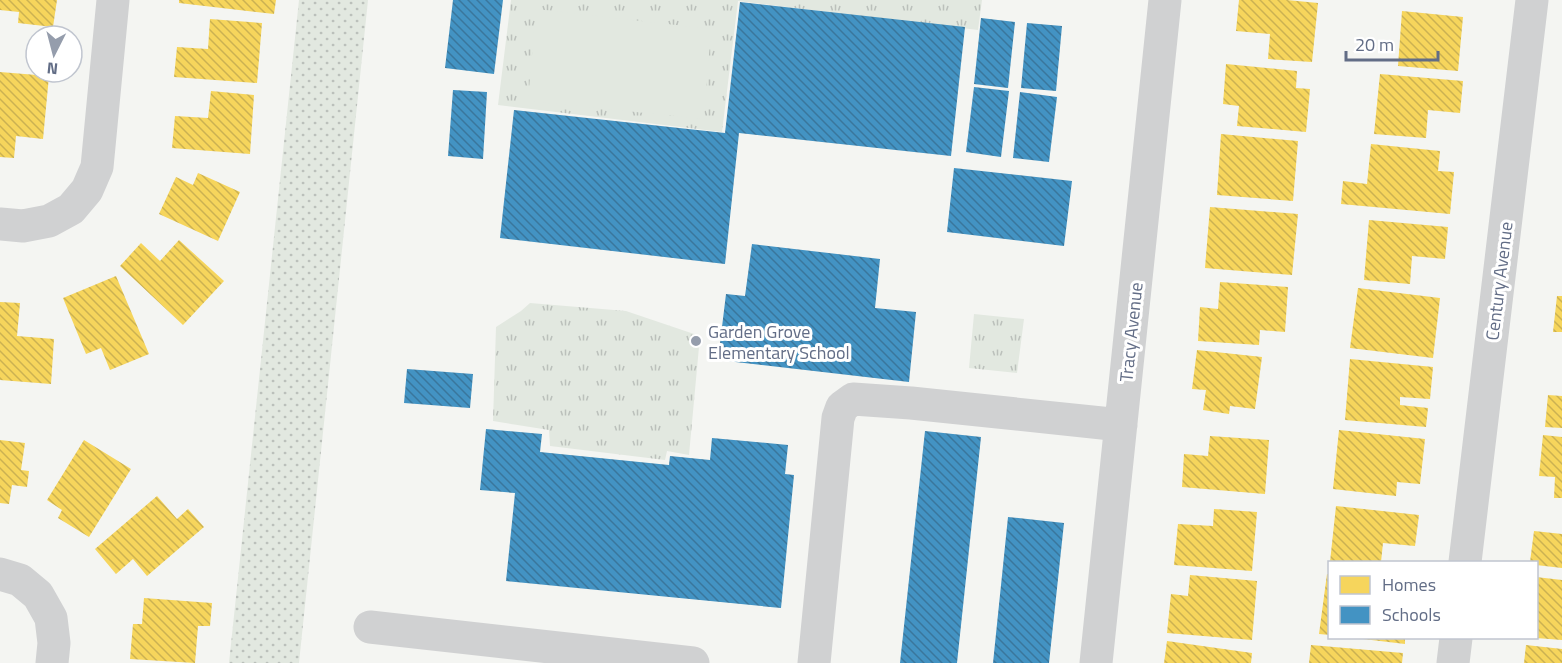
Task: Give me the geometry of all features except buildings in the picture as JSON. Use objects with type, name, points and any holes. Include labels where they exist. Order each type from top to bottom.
[{"type":"street","points":[[0,224],[23,226],[49,221],[70,209],[87,190],[97,167],[112,0]]},
{"type":"street","name":"Tracy Avenue","points":[[1096,663],[1165,0]]},
{"type":"street","name":"Century Avenue","points":[[1465,561],[1532,0]]},
{"type":"street","points":[[814,663],[838,418],[842,407],[853,399],[1121,425]]},
{"type":"street","points":[[0,574],[20,580],[38,595],[51,618],[54,643],[52,663]]},
{"type":"street","points":[[370,627],[693,663]]},
{"type":"street","points":[[1453,663],[1456,639]]},
{"type":"green space","points":[[299,0],[368,0],[299,663],[229,663]]},
{"type":"green space","points":[[511,0],[982,0],[978,30],[738,1],[722,132],[498,105]]},
{"type":"green space","points":[[536,9],[711,29],[704,119],[528,101]]},
{"type":"green space","points":[[530,303],[626,311],[700,336],[689,455],[667,451],[665,460],[550,446],[549,430],[493,421],[496,327]]},
{"type":"green space","points":[[974,314],[1024,319],[1017,373],[969,368]]},
{"type":"place","name":"Garden Grove Elementary School","points":[[696,341]]}]
